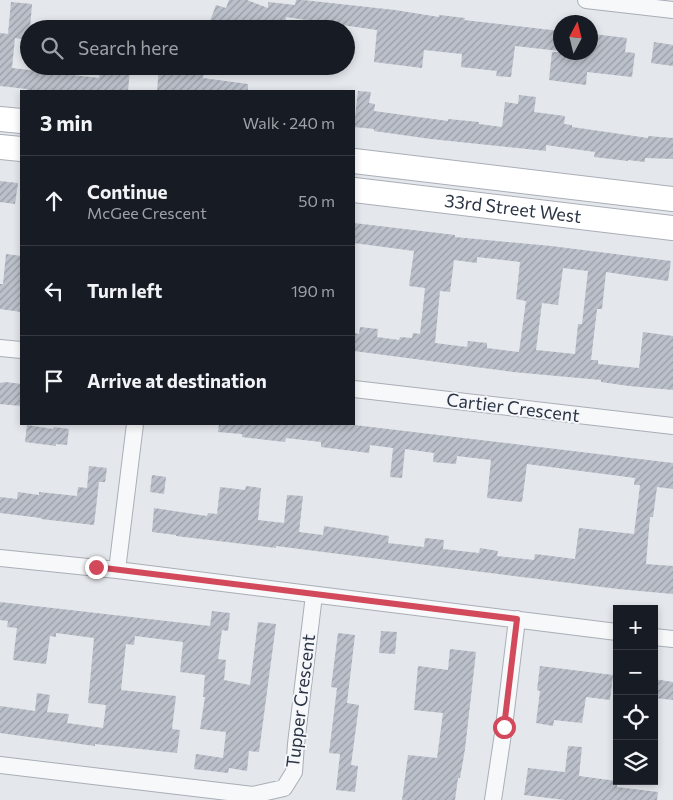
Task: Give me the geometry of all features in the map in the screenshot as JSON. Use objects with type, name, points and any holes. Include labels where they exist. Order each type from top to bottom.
[{"type":"main road","points":[[0,118],[20,121]]},
{"type":"main road","points":[[0,147],[20,150]]},
{"type":"main road","name":"33rd Street West","points":[[355,161],[673,199]]},
{"type":"main road","name":"33rd Street West","points":[[355,190],[673,228]]},
{"type":"street","points":[[586,0],[673,10]]},
{"type":"street","points":[[0,348],[20,350]]},
{"type":"street","name":"Cartier Crescent","points":[[355,389],[673,426]]},
{"type":"street","points":[[117,570],[135,425]]},
{"type":"street","points":[[0,558],[117,570],[613,631]]},
{"type":"street","name":"Tupper Crescent","points":[[0,765],[252,795],[284,788],[294,772],[314,595]]},
{"type":"street","points":[[493,800],[517,619]]},
{"type":"street","points":[[658,637],[673,639]]},
{"type":"building","points":[[229,0],[247,0],[268,8],[268,2],[295,5],[296,0],[303,0],[439,17],[439,15],[465,18],[464,20],[553,30],[553,50],[515,46],[511,77],[496,76],[497,71],[461,67],[462,54],[424,50],[422,68],[374,62],[377,30],[355,27],[355,20],[307,20],[286,17],[286,20],[210,20],[216,5],[226,8]]},
{"type":"building","points":[[11,2],[32,4],[31,20],[20,20],[20,39],[15,38],[12,68],[20,69],[20,75],[73,75],[99,78],[99,75],[130,75],[128,90],[27,90],[0,86],[0,33],[8,34]]},
{"type":"building","points":[[598,35],[627,38],[625,52],[635,53],[632,77],[587,72],[586,85],[549,80],[552,52],[553,60],[598,60]]},
{"type":"building","points":[[654,42],[673,45],[673,66],[651,63]]},
{"type":"building","points":[[158,75],[204,75],[203,78],[248,84],[248,90],[157,90]]},
{"type":"building","points":[[358,91],[371,92],[369,103],[375,104],[374,111],[448,121],[448,119],[479,122],[479,124],[502,127],[505,102],[518,104],[519,95],[536,97],[534,112],[565,116],[564,124],[572,125],[572,127],[648,138],[648,136],[673,138],[673,159],[645,158],[645,162],[628,161],[594,157],[595,152],[546,145],[546,151],[431,139],[355,127]]},
{"type":"building","points":[[0,181],[18,183],[15,204],[0,202]]},
{"type":"building","points":[[355,223],[455,235],[455,237],[551,246],[671,261],[668,281],[606,272],[602,309],[597,309],[591,360],[598,360],[598,364],[639,368],[643,332],[673,336],[673,390],[629,386],[601,382],[601,380],[513,372],[355,351],[355,333],[359,334],[360,327],[378,329],[377,337],[399,340],[400,337],[412,338],[413,333],[420,334],[425,288],[409,286],[414,251],[355,243]],"holes":[[[477,257],[520,262],[516,299],[526,301],[519,352],[487,348],[487,343],[468,341],[467,347],[435,343],[440,291],[450,292],[454,260],[477,263]],[[563,268],[588,271],[582,324],[578,324],[575,354],[536,350],[542,303],[558,305]]]},
{"type":"building","points":[[6,254],[20,256],[20,312],[0,309],[0,284],[3,284]]},
{"type":"building","points":[[0,383],[20,384],[20,406],[0,404]]},
{"type":"building","points":[[27,425],[53,429],[54,427],[69,429],[67,445],[56,444],[56,446],[25,442]]},
{"type":"building","points":[[219,425],[354,425],[673,463],[673,489],[657,487],[653,517],[650,517],[646,564],[673,566],[673,594],[618,589],[152,532],[154,508],[207,516],[208,513],[217,514],[220,487],[245,490],[246,486],[261,488],[258,520],[284,523],[287,495],[303,496],[299,532],[323,535],[324,526],[389,536],[388,543],[424,547],[425,538],[444,540],[443,549],[479,553],[480,548],[498,551],[497,556],[534,560],[535,554],[575,559],[579,528],[634,534],[640,485],[634,485],[635,478],[527,464],[522,502],[487,498],[491,460],[457,456],[456,464],[433,462],[434,453],[405,449],[402,478],[390,477],[393,448],[370,445],[369,453],[321,447],[321,442],[286,438],[285,442],[242,437],[242,434],[218,432]]},
{"type":"building","points":[[89,466],[107,468],[105,482],[99,482],[94,525],[0,513],[0,497],[17,499],[18,492],[39,495],[39,492],[77,496],[78,487],[87,488]]},
{"type":"building","points":[[152,475],[166,477],[164,494],[150,492]]},
{"type":"building","points":[[0,602],[210,626],[212,611],[230,613],[228,631],[222,630],[218,659],[226,660],[224,680],[250,685],[258,622],[276,624],[259,752],[249,751],[247,771],[229,768],[228,773],[194,769],[196,754],[223,758],[226,732],[200,729],[205,697],[203,697],[205,675],[180,672],[183,642],[135,636],[134,645],[126,644],[121,690],[176,696],[172,729],[180,730],[177,753],[95,744],[95,746],[0,733],[0,706],[35,711],[37,693],[50,695],[47,712],[69,714],[67,723],[103,728],[106,705],[88,703],[94,638],[56,633],[56,637],[50,636],[46,664],[13,660],[17,628],[7,627],[8,621],[0,620]]},
{"type":"building","points":[[381,631],[397,632],[395,654],[379,653]]},
{"type":"building","points":[[338,633],[355,635],[347,703],[359,705],[351,765],[358,766],[355,792],[336,790],[340,754],[329,753],[337,688],[331,687]]},
{"type":"building","points":[[450,649],[476,652],[465,749],[455,800],[402,800],[408,755],[437,758],[443,713],[414,710],[418,666],[448,670]]},
{"type":"building","points":[[540,666],[613,675],[610,700],[586,697],[582,723],[554,720],[553,726],[536,723],[540,691],[537,690]]},
{"type":"building","points":[[658,680],[673,682],[673,700],[658,698]]},
{"type":"building","points":[[568,746],[582,747],[579,776],[613,780],[613,785],[617,785],[617,787],[658,792],[657,800],[565,800],[524,795],[528,768],[565,772]]},
{"type":"route","points":[[96,567],[517,619],[504,727]]}]
